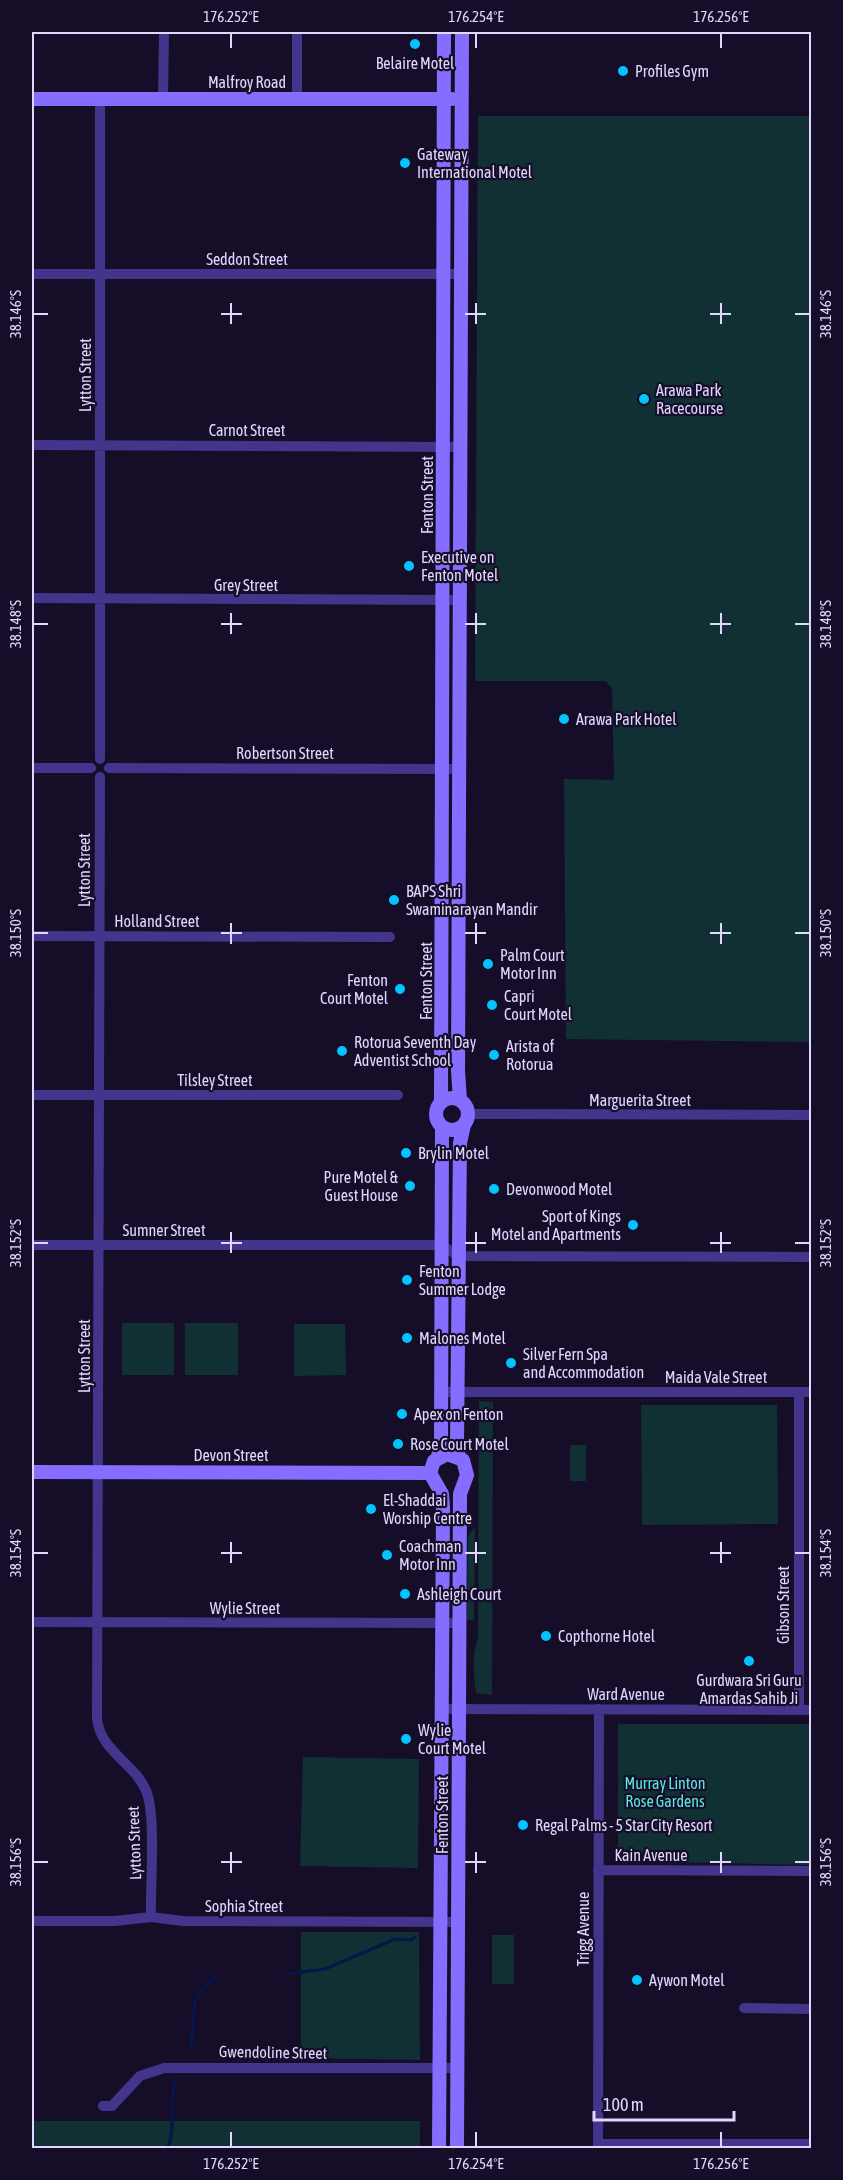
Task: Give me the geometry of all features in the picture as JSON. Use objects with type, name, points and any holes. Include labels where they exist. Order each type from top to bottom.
[{"type":"main road","name":"Fenton Street","points":[[441,1102],[444,32]]},
{"type":"main road","name":"Fenton Street","points":[[460,1100],[458,1071],[461,937],[462,32]]},
{"type":"main road","name":"Malfroy Road","points":[[32,99],[463,99]]},
{"type":"main road","points":[[442,937],[461,937]]},
{"type":"main road","points":[[452,1098],[460,1100],[466,1106],[466,1120],[460,1143],[457,1443],[459,1458],[467,1469],[464,1483],[449,1491],[437,1486],[430,1473],[438,1457],[441,1392],[442,1127],[436,1118],[441,1102],[452,1098]]},
{"type":"main road","points":[[442,1127],[453,1130],[466,1120]]},
{"type":"main road","points":[[438,1457],[450,1454],[459,1458]]},
{"type":"main road","name":"Devon Street","points":[[32,1472],[430,1473]]},
{"type":"main road","name":"Fenton Street","points":[[457,2148],[460,1494],[464,1483]]},
{"type":"main road","name":"Fenton Street","points":[[437,1486],[442,1494],[443,1508],[440,2148]]},
{"type":"street","points":[[164,32],[164,98]]},
{"type":"street","points":[[297,32],[297,99]]},
{"type":"street","name":"Lytton Street","points":[[100,98],[98,599],[100,759]]},
{"type":"street","name":"Seddon Street","points":[[32,274],[462,274]]},
{"type":"street","name":"Carnot Street","points":[[32,445],[462,447]]},
{"type":"street","name":"Grey Street","points":[[32,598],[461,600]]},
{"type":"street","points":[[100,759],[107,763],[109,768],[107,773],[100,777],[95,775],[91,768],[95,761],[100,759]]},
{"type":"street","points":[[32,768],[91,768]]},
{"type":"street","name":"Robertson Street","points":[[109,768],[461,769]]},
{"type":"street","name":"Lytton Street","points":[[100,777],[98,1726],[111,1750],[137,1776],[149,1801],[151,1917]]},
{"type":"street","name":"Holland Street","points":[[32,936],[390,937]]},
{"type":"street","name":"Tilsley Street","points":[[32,1095],[398,1095]]},
{"type":"street","name":"Marguerita Street","points":[[466,1120],[812,1115]]},
{"type":"street","name":"Sumner Street","points":[[32,1245],[441,1245]]},
{"type":"street","points":[[441,1245],[459,1256],[812,1257]]},
{"type":"street","name":"Maida Vale Street","points":[[441,1392],[812,1392]]},
{"type":"street","name":"Gibson Street","points":[[799,1392],[799,1710]]},
{"type":"street","name":"Wylie Street","points":[[32,1622],[459,1623]]},
{"type":"street","name":"Ward Avenue","points":[[441,1709],[812,1710]]},
{"type":"street","name":"Trigg Avenue","points":[[598,2146],[599,1709]]},
{"type":"street","name":"Kain Avenue","points":[[598,1870],[812,1871]]},
{"type":"street","name":"Sophia Street","points":[[32,1921],[115,1921],[151,1917],[183,1922],[458,1922]]},
{"type":"street","points":[[744,2008],[812,2009]]},
{"type":"street","name":"Gwendoline Street","points":[[103,2106],[112,2106],[140,2076],[164,2068],[458,2068]]},
{"type":"street","points":[[598,2146],[812,2144]]},
{"type":"green space","name":"Arawa Park Racecourse","points":[[478,116],[811,116],[811,1042],[566,1039],[564,779],[614,780],[612,689],[606,681],[475,681]]},
{"type":"green space","points":[[122,1323],[174,1323],[174,1375],[122,1375]]},
{"type":"green space","points":[[185,1323],[238,1323],[238,1375],[185,1375]]},
{"type":"green space","points":[[294,1324],[345,1324],[346,1375],[294,1376]]},
{"type":"green space","points":[[479,1401],[493,1402],[492,1695],[476,1693],[474,1673],[474,1652],[478,1640]]},
{"type":"green space","points":[[641,1405],[777,1405],[778,1524],[642,1525]]},
{"type":"green space","points":[[570,1445],[586,1445],[586,1481],[570,1481]]},
{"type":"green space","points":[[475,1526],[474,1620],[467,1620],[468,1537]]},
{"type":"green space","name":"Murray Linton Rose Gardens","points":[[618,1724],[811,1724],[811,1865],[618,1861]]},
{"type":"green space","points":[[303,1757],[419,1759],[418,1868],[300,1866]]},
{"type":"green space","points":[[301,1932],[419,1932],[420,2060],[301,2058]]},
{"type":"green space","points":[[492,1935],[514,1935],[514,1984],[492,1984]]},
{"type":"green space","points":[[32,2121],[420,2121],[420,2148],[32,2148]]},
{"type":"waterway","points":[[287,1974],[325,1969],[395,1939],[411,1940],[415,1937]]},
{"type":"waterway","points":[[191,2050],[195,2000],[211,1979],[219,1977]]},
{"type":"waterway","points":[[167,2148],[171,2134],[175,2078]]},
{"type":"place","name":"Belaire Motel","points":[[415,44]]},
{"type":"place","name":"Profiles Gym","points":[[623,71]]},
{"type":"place","name":"Gateway International Motel","points":[[405,163]]},
{"type":"place","name":"Arawa Park Racecourse","points":[[644,399]]},
{"type":"place","name":"Executive on Fenton Motel","points":[[409,566]]},
{"type":"place","name":"Arawa Park Hotel","points":[[564,719]]},
{"type":"place","name":"BAPS Shri Swaminarayan Mandir","points":[[394,900]]},
{"type":"place","name":"Palm Court Motor Inn","points":[[488,964]]},
{"type":"place","name":"Fenton Court Motel","points":[[400,989]]},
{"type":"place","name":"Capri Court Motel","points":[[492,1005]]},
{"type":"place","name":"Rotorua Seventh Day Adventist School","points":[[342,1051]]},
{"type":"place","name":"Arista of Rotorua","points":[[494,1055]]},
{"type":"place","name":"Brylin Motel","points":[[406,1153]]},
{"type":"place","name":"Pure Motel & Guest House","points":[[410,1186]]},
{"type":"place","name":"Devonwood Motel","points":[[494,1189]]},
{"type":"place","name":"Sport of Kings Motel and Apartments","points":[[633,1225]]},
{"type":"place","name":"Fenton Summer Lodge","points":[[407,1280]]},
{"type":"place","name":"Malones Motel","points":[[407,1338]]},
{"type":"place","name":"Silver Fern Spa and Accommodation","points":[[511,1363]]},
{"type":"place","name":"Apex on Fenton","points":[[402,1414]]},
{"type":"place","name":"Rose Court Motel","points":[[398,1444]]},
{"type":"place","name":"El-Shaddai Worship Centre","points":[[371,1509]]},
{"type":"place","name":"Coachman Motor Inn","points":[[387,1555]]},
{"type":"place","name":"Ashleigh Court","points":[[405,1594]]},
{"type":"place","name":"Copthorne Hotel","points":[[546,1636]]},
{"type":"place","name":"Gurdwara Sri Guru Amardas Sahib Ji","points":[[749,1661]]},
{"type":"place","name":"Wylie Court Motel","points":[[406,1739]]},
{"type":"place","name":"Regal Palms - 5 Star City Resort","points":[[523,1825]]},
{"type":"place","name":"Aywon Motel","points":[[637,1980]]}]
